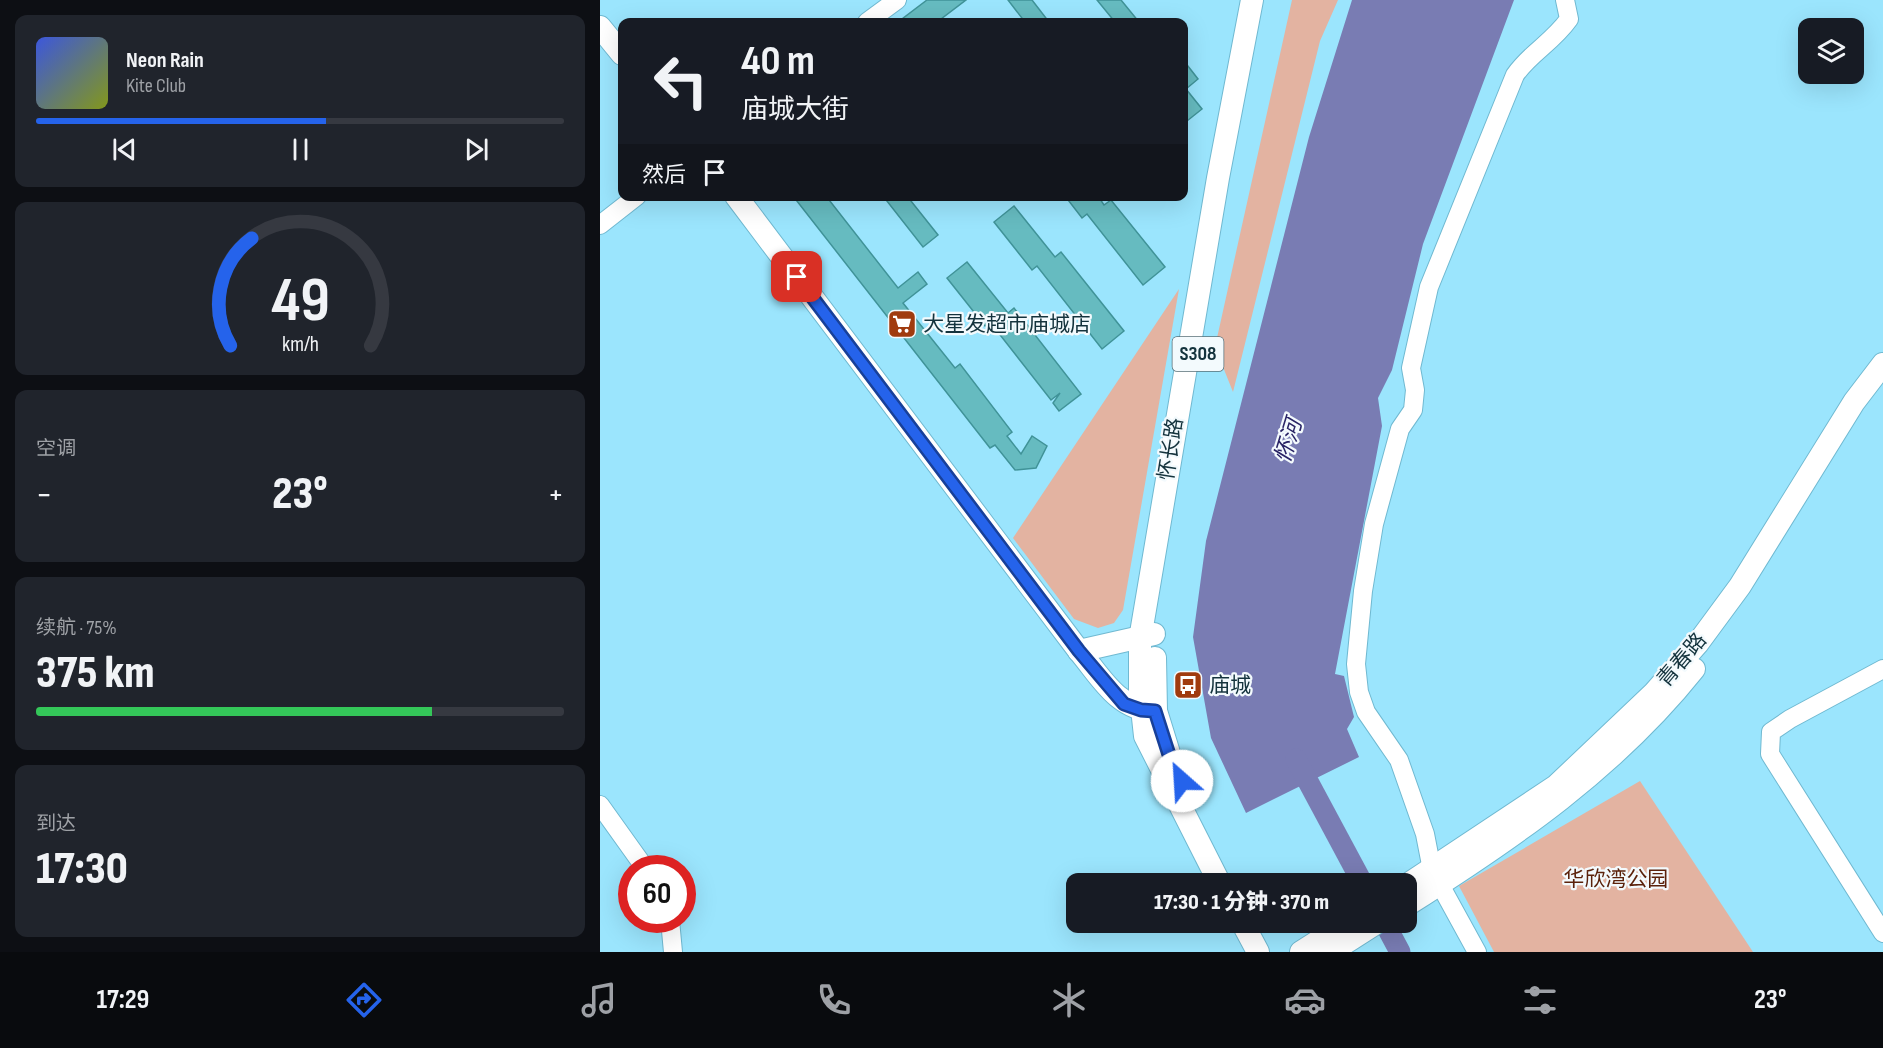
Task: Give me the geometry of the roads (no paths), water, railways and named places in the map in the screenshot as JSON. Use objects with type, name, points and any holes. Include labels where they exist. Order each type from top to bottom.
[{"type":"main road","name":"怀长路","points":[[1214,873],[1145,736],[1148,711],[1147,636],[1218,178],[1252,0]]},
{"type":"main road","name":"怀长路","points":[[1147,636],[1155,607],[1176,474],[1263,0]]},
{"type":"main road","points":[[600,27],[618,49]]},
{"type":"main road","points":[[740,201],[1079,651],[1124,704],[1148,711]]},
{"type":"main road","name":"青春路","points":[[1417,895],[1436,877],[1556,786],[1654,693],[1698,643],[1740,586],[1854,402],[1883,364]]},
{"type":"main road","name":"青春路","points":[[1417,882],[1436,877],[1573,792],[1672,697],[1744,605],[1849,430],[1883,386]]},
{"type":"main road","points":[[1079,651],[1147,636]]},
{"type":"main road","name":"怀长路","points":[[1148,711],[1171,761],[1230,873]]},
{"type":"main road","points":[[1248,933],[1258,952]]},
{"type":"main road","points":[[1263,933],[1273,952]]},
{"type":"main road","points":[[1301,952],[1331,933]]},
{"type":"main road","points":[[1331,952],[1361,933]]},
{"type":"street","points":[[872,18],[897,0]]},
{"type":"street","points":[[1477,952],[1436,877],[1425,834],[1399,760],[1366,712],[1359,693],[1356,664],[1363,591],[1374,524],[1400,429],[1413,410],[1415,390],[1412,368],[1429,287],[1515,75],[1525,61],[1550,42],[1569,20],[1565,0]]},
{"type":"street","points":[[600,225],[631,201]]},
{"type":"street","points":[[1883,669],[1771,732],[1770,754],[1883,933]]},
{"type":"street","points":[[600,805],[636,855]]},
{"type":"street","points":[[671,933],[673,952]]},
{"type":"water","points":[[1352,0],[1514,0],[1423,244],[1392,370],[1378,398],[1382,426],[1335,674],[1344,676],[1354,717],[1347,729],[1359,757],[1246,813],[1211,738],[1193,637],[1206,541],[1309,137]]},
{"type":"waterway","name":"怀河","points":[[1296,759],[1357,873]]},
{"type":"waterway","name":"怀河","points":[[1390,933],[1400,952]]},
{"type":"place","name":"大星发超市庙城店","points":[[902,324]]},
{"type":"place","name":"庙城","points":[[1188,685]]},
{"type":"park label","name":"华欣湾公园","points":[[1616,879]]}]
